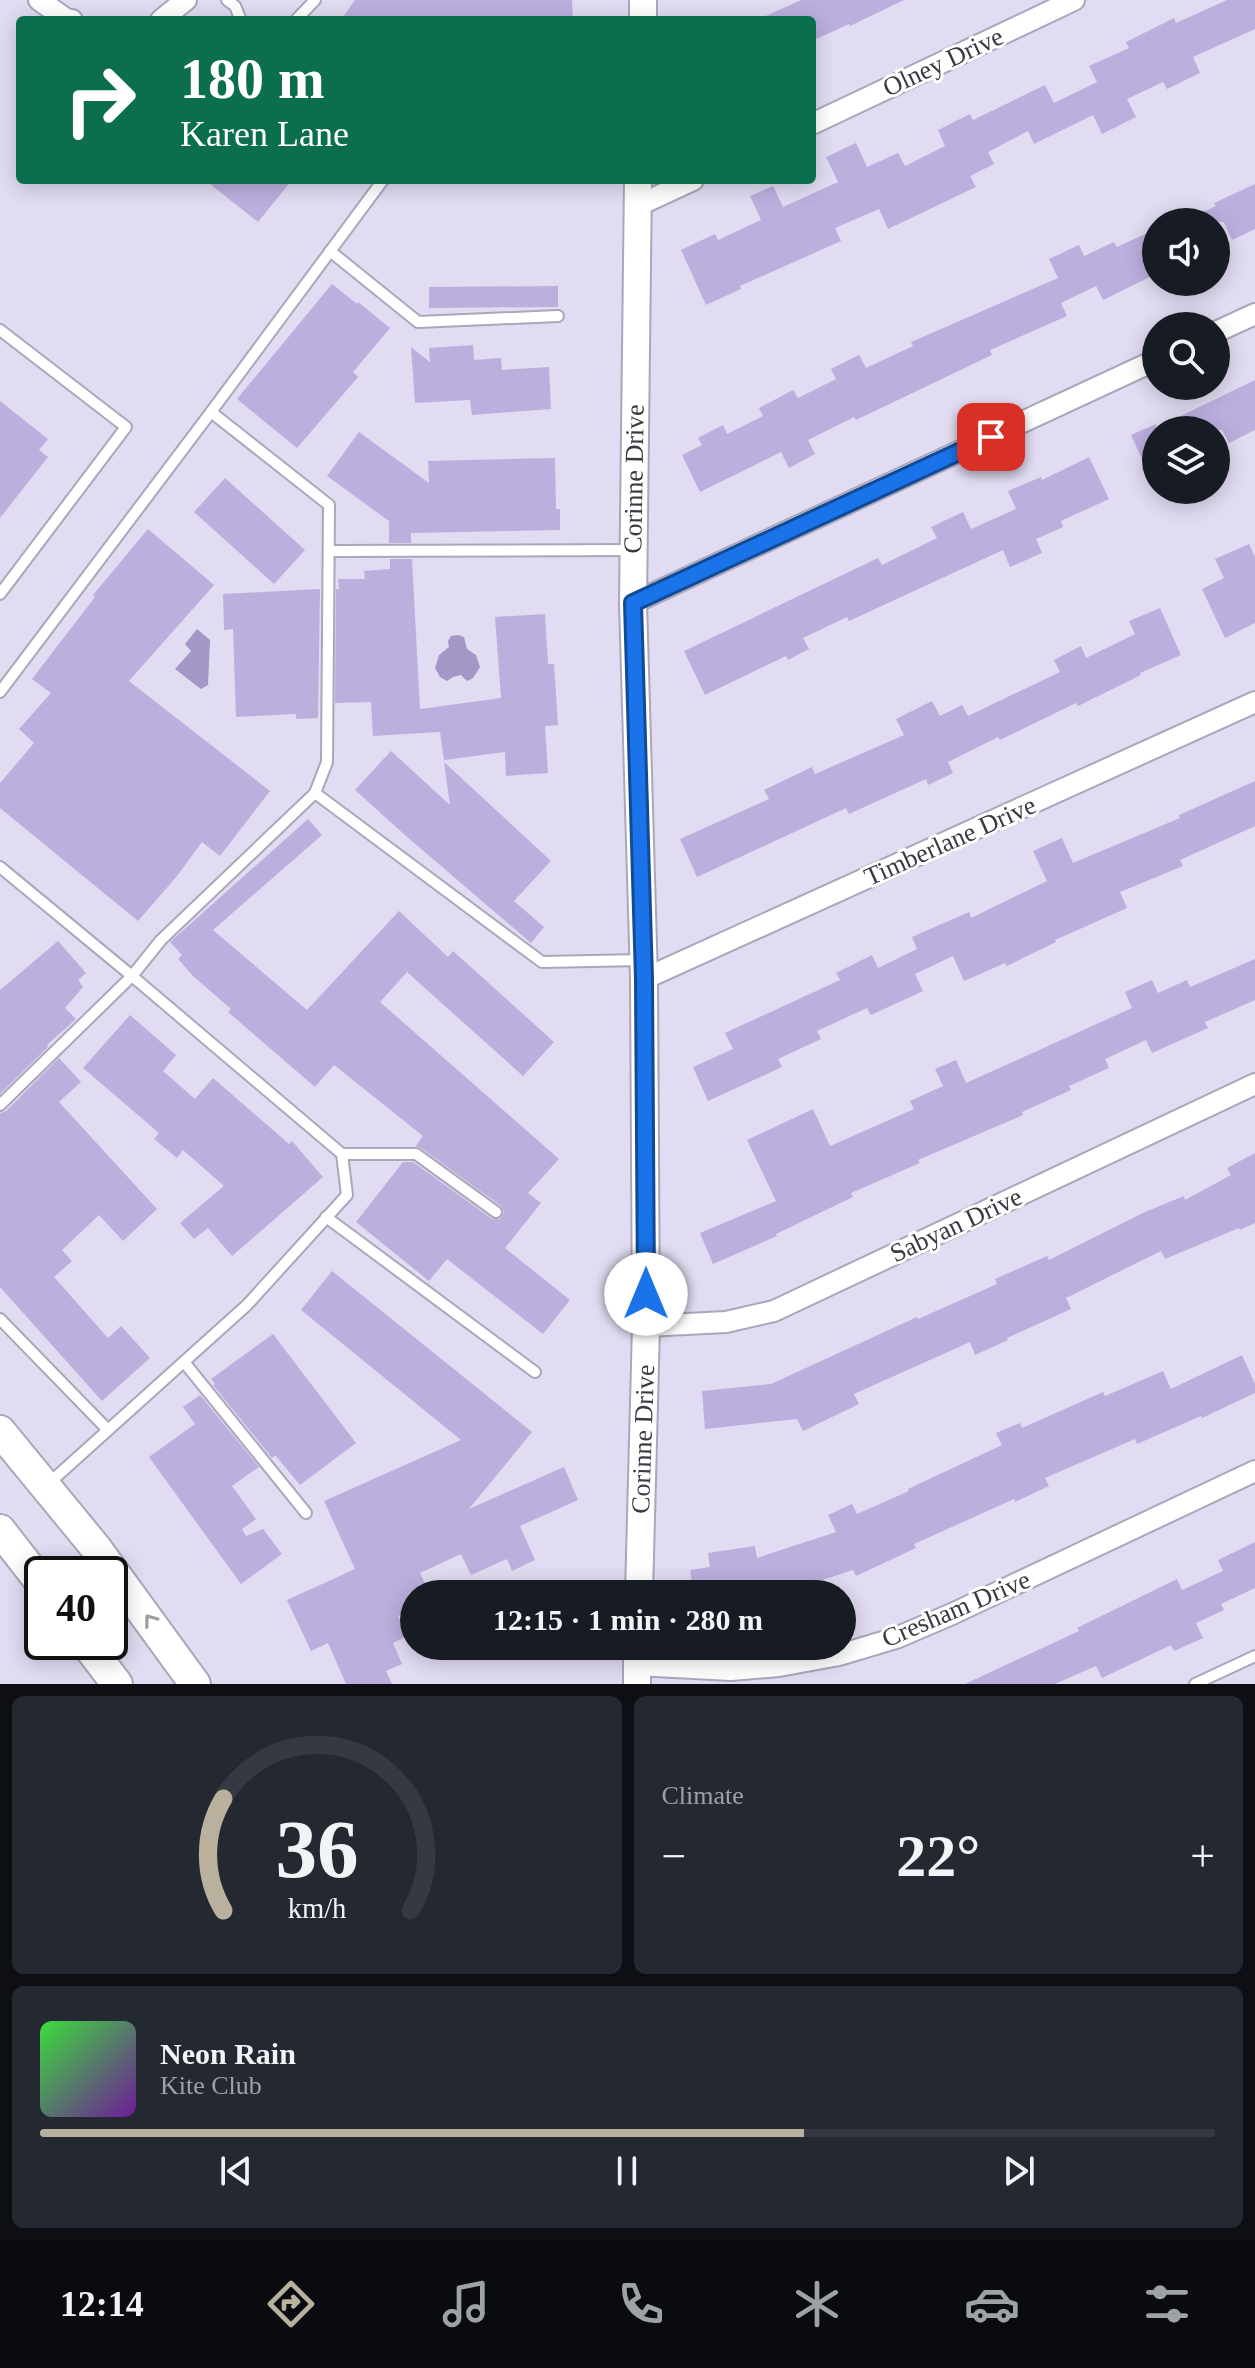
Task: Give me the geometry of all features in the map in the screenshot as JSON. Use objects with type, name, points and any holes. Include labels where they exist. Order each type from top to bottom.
[{"type":"main road","points":[[0,1431],[46,1485],[169,1645],[195,1684]]},
{"type":"main road","points":[[0,1530],[24,1561]]},
{"type":"main road","points":[[99,1660],[117,1684]]},
{"type":"street","points":[[39,0],[62,16]]},
{"type":"street","points":[[166,16],[186,0]]},
{"type":"street","name":"Olney Drive","points":[[816,122],[1074,0]]},
{"type":"street","points":[[638,193],[676,184]]},
{"type":"street","name":"Corinne Drive","points":[[638,193],[633,603],[644,969],[646,1326],[639,1580]]},
{"type":"street","points":[[1230,326],[1255,314]]},
{"type":"street","points":[[633,603],[1142,367]]},
{"type":"street","name":"Timberlane Drive","points":[[644,969],[1255,702]]},
{"type":"street","name":"Sabyan Drive","points":[[646,1326],[726,1322],[774,1311],[1255,1084]]},
{"type":"street","name":"Cresham Drive","points":[[637,1665],[731,1670],[779,1666],[839,1655],[896,1638],[1255,1471]]},
{"type":"lane","points":[[227,0],[235,6],[239,16]]},
{"type":"lane","points":[[300,16],[315,0]]},
{"type":"lane","points":[[0,692],[380,184]]},
{"type":"lane","points":[[330,251],[418,322],[558,316]]},
{"type":"lane","points":[[0,330],[126,427],[0,594]]},
{"type":"lane","points":[[0,1105],[132,976],[161,940],[315,793],[327,762],[329,505],[211,412]]},
{"type":"lane","points":[[329,551],[634,550]]},
{"type":"lane","points":[[315,793],[542,962],[644,969]]},
{"type":"lane","points":[[0,867],[342,1154],[416,1154],[496,1212]]},
{"type":"lane","points":[[46,1485],[247,1305],[347,1195],[342,1154]]},
{"type":"lane","points":[[326,1217],[535,1372]]},
{"type":"lane","points":[[0,1319],[108,1430]]},
{"type":"lane","points":[[184,1362],[306,1513]]},
{"type":"lane","points":[[1195,1684],[1255,1656]]},
{"type":"shaded area","points":[[197,629],[210,640],[208,685],[201,689],[175,669],[191,651],[185,644]]},
{"type":"shaded area","points":[[451,636],[464,637],[467,649],[476,655],[480,667],[467,681],[461,675],[447,681],[440,677],[435,668],[439,655],[449,647]]},
{"type":"building","points":[[355,0],[572,0],[573,16],[344,16]]},
{"type":"building","points":[[801,0],[904,0],[816,39],[816,16],[766,16]]},
{"type":"building","points":[[1227,0],[1255,0],[1255,29],[1193,57],[1200,73],[1167,89],[1163,82],[1127,99],[1136,117],[1102,134],[1093,115],[1034,144],[1028,131],[988,152],[994,164],[970,176],[976,187],[888,229],[879,209],[835,228],[841,241],[740,286],[741,289],[706,305],[681,250],[715,234],[718,240],[761,220],[750,196],[773,186],[783,207],[838,182],[826,157],[856,143],[867,167],[898,153],[905,166],[945,146],[938,130],[970,114],[973,120],[1045,85],[1054,103],[1097,82],[1089,66],[1129,48],[1126,42],[1174,18],[1176,23]]},
{"type":"building","points":[[210,184],[289,184],[258,222]]},
{"type":"building","points":[[1255,184],[1255,229],[1232,240],[1230,208],[1212,208],[1216,206],[1214,203]]},
{"type":"building","points":[[1142,235],[1142,281],[1103,300],[1096,286],[1061,303],[1067,316],[990,350],[992,355],[808,440],[815,454],[789,468],[781,452],[700,492],[682,455],[702,445],[698,438],[723,425],[727,434],[763,416],[759,408],[793,390],[798,398],[836,379],[831,369],[859,355],[866,368],[913,346],[911,342],[1058,278],[1049,259],[1079,245],[1084,256],[1114,242],[1117,247]]},
{"type":"building","points":[[332,284],[390,328],[353,372],[358,377],[297,448],[237,399]]},
{"type":"building","points":[[558,286],[558,307],[429,308],[429,287]]},
{"type":"building","points":[[473,345],[474,360],[501,358],[502,370],[549,367],[551,409],[472,415],[470,400],[415,403],[411,347],[430,362],[429,348]]},
{"type":"building","points":[[1255,380],[1255,430],[1230,442],[1230,416],[1181,416],[1214,400],[1230,400],[1230,392]]},
{"type":"building","points":[[0,401],[48,439],[39,450],[48,457],[0,518]]},
{"type":"building","points":[[1142,430],[1142,459],[1131,435]]},
{"type":"building","points":[[359,432],[429,483],[428,461],[555,458],[556,509],[560,509],[560,530],[411,533],[411,543],[389,543],[389,521],[327,476]]},
{"type":"building","points":[[1089,457],[1109,499],[1061,521],[1063,527],[1036,539],[1042,553],[1010,567],[1003,550],[849,621],[847,617],[803,638],[809,649],[788,660],[786,656],[705,695],[684,651],[878,558],[882,565],[937,538],[931,527],[963,512],[971,529],[1016,509],[1008,491],[1041,477],[1042,480]]},
{"type":"building","points":[[225,478],[305,550],[274,584],[194,512]]},
{"type":"building","points":[[148,529],[214,585],[129,681],[270,791],[220,856],[202,842],[138,921],[0,808],[0,783],[34,743],[19,729],[51,693],[32,679],[95,597],[93,595]]},
{"type":"building","points":[[1249,544],[1255,557],[1255,623],[1225,638],[1202,589],[1224,578],[1215,559]]},
{"type":"building","points":[[390,559],[412,559],[420,709],[501,698],[495,617],[545,614],[548,664],[554,664],[558,725],[545,726],[548,773],[506,776],[505,752],[444,760],[440,732],[373,736],[371,702],[335,703],[338,579],[365,579],[364,571],[390,569]]},
{"type":"building","points":[[320,589],[318,718],[296,719],[296,714],[236,717],[233,629],[224,630],[223,594]]},
{"type":"building","points":[[1160,608],[1181,655],[1078,706],[1076,703],[948,762],[953,773],[928,785],[926,779],[849,814],[846,808],[697,877],[680,839],[769,799],[764,790],[812,767],[815,774],[904,735],[896,719],[932,701],[940,716],[962,705],[968,716],[1060,672],[1054,660],[1081,646],[1086,658],[1135,634],[1129,621]]},
{"type":"building","points":[[391,751],[450,805],[444,762],[551,861],[514,901],[544,927],[531,943],[355,790]]},
{"type":"building","points":[[1255,781],[1255,826],[1180,860],[1183,866],[1120,892],[1127,908],[1055,940],[1007,966],[1005,963],[964,981],[953,956],[915,974],[923,991],[871,1015],[867,1008],[817,1031],[821,1039],[778,1059],[782,1067],[708,1101],[693,1067],[733,1049],[725,1033],[840,980],[836,973],[872,955],[878,968],[917,949],[912,937],[969,912],[971,918],[1047,881],[1033,851],[1062,838],[1073,863],[1180,818],[1179,815]]},
{"type":"building","points":[[308,819],[322,835],[213,930],[307,1010],[399,911],[448,957],[453,951],[554,1042],[523,1076],[407,972],[380,1002],[559,1159],[528,1193],[541,1203],[505,1248],[570,1300],[543,1334],[447,1259],[429,1281],[356,1222],[403,1162],[413,1162],[492,1219],[500,1219],[504,1212],[501,1206],[416,1146],[423,1136],[334,1065],[315,1087],[228,1012],[231,1009],[178,959],[182,955],[170,942]]},
{"type":"building","points":[[58,941],[86,973],[78,980],[83,987],[65,1008],[76,1019],[0,1094],[0,990]]},
{"type":"building","points":[[1255,959],[1255,1000],[1205,1022],[1208,1028],[1152,1053],[1146,1040],[1105,1059],[1109,1068],[1069,1086],[1071,1090],[1022,1112],[1023,1115],[918,1160],[920,1163],[851,1193],[853,1197],[777,1236],[713,1264],[700,1233],[776,1201],[747,1140],[813,1109],[830,1146],[914,1109],[910,1101],[943,1086],[935,1069],[956,1060],[966,1083],[1132,1008],[1125,992],[1152,980],[1158,993],[1187,980],[1190,987]]},
{"type":"building","points":[[130,1015],[176,1055],[163,1071],[195,1099],[213,1078],[289,1144],[292,1141],[323,1177],[232,1256],[208,1228],[194,1239],[180,1223],[224,1186],[183,1150],[177,1158],[154,1139],[159,1133],[83,1068]]},
{"type":"building","points":[[59,1058],[81,1082],[59,1102],[157,1209],[123,1241],[99,1215],[62,1250],[72,1261],[54,1277],[108,1338],[121,1326],[150,1358],[102,1401],[0,1287],[0,1113],[6,1111]]},
{"type":"building","points":[[1255,1153],[1255,1223],[1165,1259],[1161,1251],[1066,1298],[1071,1309],[975,1355],[970,1342],[854,1394],[859,1404],[803,1431],[797,1419],[705,1429],[702,1391],[771,1384],[997,1284],[995,1279],[1047,1256],[1049,1260],[1145,1212],[1184,1196],[1185,1200],[1231,1175],[1227,1168]]},
{"type":"building","points":[[332,1271],[532,1432],[469,1509],[564,1467],[578,1500],[520,1526],[535,1560],[512,1571],[507,1559],[471,1575],[461,1554],[420,1573],[423,1580],[400,1580],[400,1640],[393,1643],[402,1664],[386,1671],[392,1684],[346,1684],[328,1643],[311,1651],[287,1600],[355,1569],[324,1501],[461,1440],[301,1310]]},
{"type":"building","points":[[273,1334],[356,1443],[300,1485],[275,1455],[272,1458],[211,1379]]},
{"type":"building","points":[[1242,1355],[1255,1384],[1255,1393],[1202,1418],[1137,1444],[1135,1439],[1045,1478],[1049,1486],[914,1544],[916,1548],[856,1576],[853,1570],[823,1580],[692,1580],[690,1570],[710,1567],[708,1553],[755,1546],[757,1558],[836,1532],[828,1515],[852,1504],[857,1514],[909,1491],[1002,1445],[996,1433],[1020,1423],[1022,1428],[1103,1392],[1105,1396],[1163,1371],[1171,1389]]},
{"type":"building","points":[[200,1395],[259,1467],[232,1486],[256,1519],[242,1529],[246,1536],[263,1529],[282,1554],[241,1584],[149,1457],[195,1424],[183,1407]]},
{"type":"building","points":[[1255,1542],[1255,1588],[1221,1604],[1224,1610],[1196,1623],[1203,1638],[1174,1651],[1171,1645],[1102,1678],[1096,1666],[1055,1684],[965,1684],[1079,1631],[1077,1628],[1177,1579],[1182,1590],[1223,1571],[1218,1560]]},
{"type":"route","points":[[646,1294],[644,979],[633,603],[991,437]]}]
